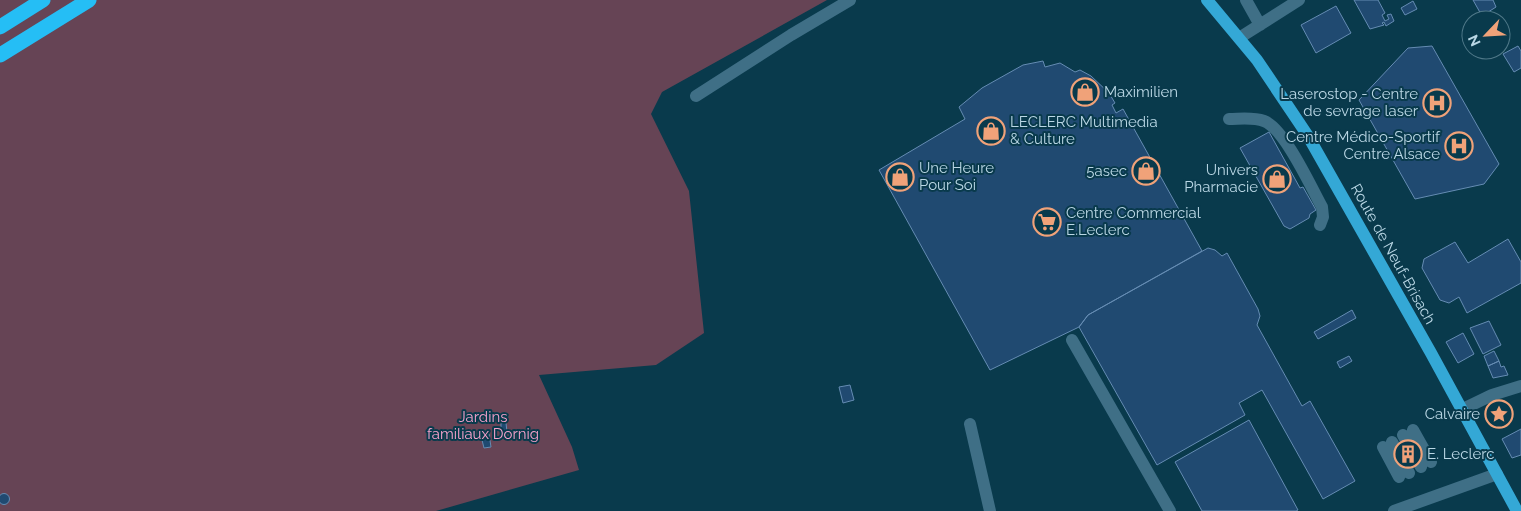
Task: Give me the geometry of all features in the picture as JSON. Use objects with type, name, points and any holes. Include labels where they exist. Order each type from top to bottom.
[{"type":"highway","points":[[0,27],[43,0]]},
{"type":"highway","points":[[0,55],[89,0]]},
{"type":"main road","name":"Route de Neuf-Brisach","points":[[1206,0],[1272,80],[1308,136],[1517,511]]},
{"type":"street","points":[[696,96],[791,34],[850,0]]},
{"type":"street","points":[[1246,0],[1260,25]]},
{"type":"street","points":[[1239,38],[1299,0]]},
{"type":"street","points":[[1229,120],[1260,119],[1267,122],[1282,135],[1322,207],[1323,217],[1320,225]]},
{"type":"street","points":[[1072,340],[1170,511]]},
{"type":"street","points":[[1461,410],[1492,395],[1521,386]]},
{"type":"street","points":[[970,424],[990,511]]},
{"type":"street","points":[[1408,432],[1426,464]]},
{"type":"street","points":[[1387,444],[1404,475]]},
{"type":"street","points":[[1394,511],[1497,474]]},
{"type":"green space","name":"Jardins familiaux Dornig","points":[[0,0],[827,0],[662,92],[651,114],[689,191],[704,333],[656,365],[539,375],[572,447],[579,470],[436,511],[0,511]]},
{"type":"building","points":[[1354,0],[1378,0],[1385,13],[1382,15],[1385,21],[1389,19],[1387,15],[1391,14],[1394,21],[1386,26],[1384,22],[1382,23],[1384,25],[1370,29]]},
{"type":"building","points":[[1473,0],[1493,0],[1496,7],[1491,10],[1479,10]]},
{"type":"building","points":[[1413,1],[1417,9],[1405,15],[1401,8]]},
{"type":"building","points":[[1336,6],[1351,33],[1316,53],[1301,25]]},
{"type":"building","points":[[1432,46],[1499,164],[1484,184],[1415,199],[1359,100],[1408,48]]},
{"type":"building","points":[[1518,46],[1521,51],[1521,68],[1514,72],[1507,60],[1511,60],[1511,50]]},
{"type":"building","name":"Centre Commercial E.Leclerc","points":[[1043,61],[1045,67],[1060,63],[1075,72],[1080,70],[1091,76],[1109,93],[1115,103],[1112,105],[1116,113],[1123,109],[1202,251],[1088,315],[1079,327],[990,370],[879,170],[965,119],[959,107],[982,88],[1023,65]]},
{"type":"building","name":"Univers Pharmacie","points":[[1269,132],[1300,188],[1303,187],[1316,210],[1310,214],[1309,218],[1290,229],[1284,226],[1240,148]]},
{"type":"building","points":[[1508,239],[1521,262],[1521,283],[1467,313],[1459,297],[1449,303],[1440,300],[1422,268],[1424,259],[1455,242],[1468,263]]},
{"type":"building","points":[[1208,248],[1215,250],[1222,256],[1227,253],[1258,309],[1260,316],[1257,325],[1302,406],[1310,401],[1355,481],[1323,499],[1262,390],[1239,403],[1245,415],[1157,465],[1079,327],[1088,315]]},
{"type":"building","points":[[1352,310],[1356,318],[1318,339],[1314,332]]},
{"type":"building","points":[[1489,321],[1501,345],[1483,354],[1470,328]]},
{"type":"building","points":[[1463,333],[1474,354],[1458,363],[1446,342]]},
{"type":"building","points":[[1494,351],[1499,361],[1488,366],[1484,356]]},
{"type":"building","points":[[1349,356],[1352,361],[1340,368],[1337,362]]},
{"type":"building","points":[[1499,361],[1501,367],[1504,366],[1508,375],[1493,378],[1488,366]]},
{"type":"building","points":[[850,385],[854,400],[843,403],[839,387]]},
{"type":"building","points":[[1249,420],[1298,510],[1202,511],[1175,462]]},
{"type":"building","points":[[501,423],[506,423],[507,432],[501,432]]},
{"type":"building","points":[[1521,429],[1521,455],[1512,458],[1502,439]]},
{"type":"building","points":[[489,434],[491,447],[484,448],[481,436]]},
{"type":"building","points":[[4,493],[10,499],[4,505],[-2,499]]},
{"type":"place","name":"Maximilien","points":[[1085,92]]},
{"type":"place","name":"Laserostop - Centre de sevrage laser","points":[[1437,103]]},
{"type":"place","name":"LECLERC Multimedia & Culture","points":[[991,131]]},
{"type":"place","name":"Centre Médico-Sportif Centre Alsace","points":[[1459,146]]},
{"type":"place","name":"5asec","points":[[1146,171]]},
{"type":"place","name":"Une Heure Pour Soi","points":[[900,177]]},
{"type":"place","name":"Univers Pharmacie","points":[[1277,179]]},
{"type":"place","name":"Centre Commercial E.Leclerc","points":[[1047,222]]},
{"type":"place","name":"Calvaire","points":[[1499,414]]},
{"type":"place","name":"E. Leclerc","points":[[1408,454]]}]
